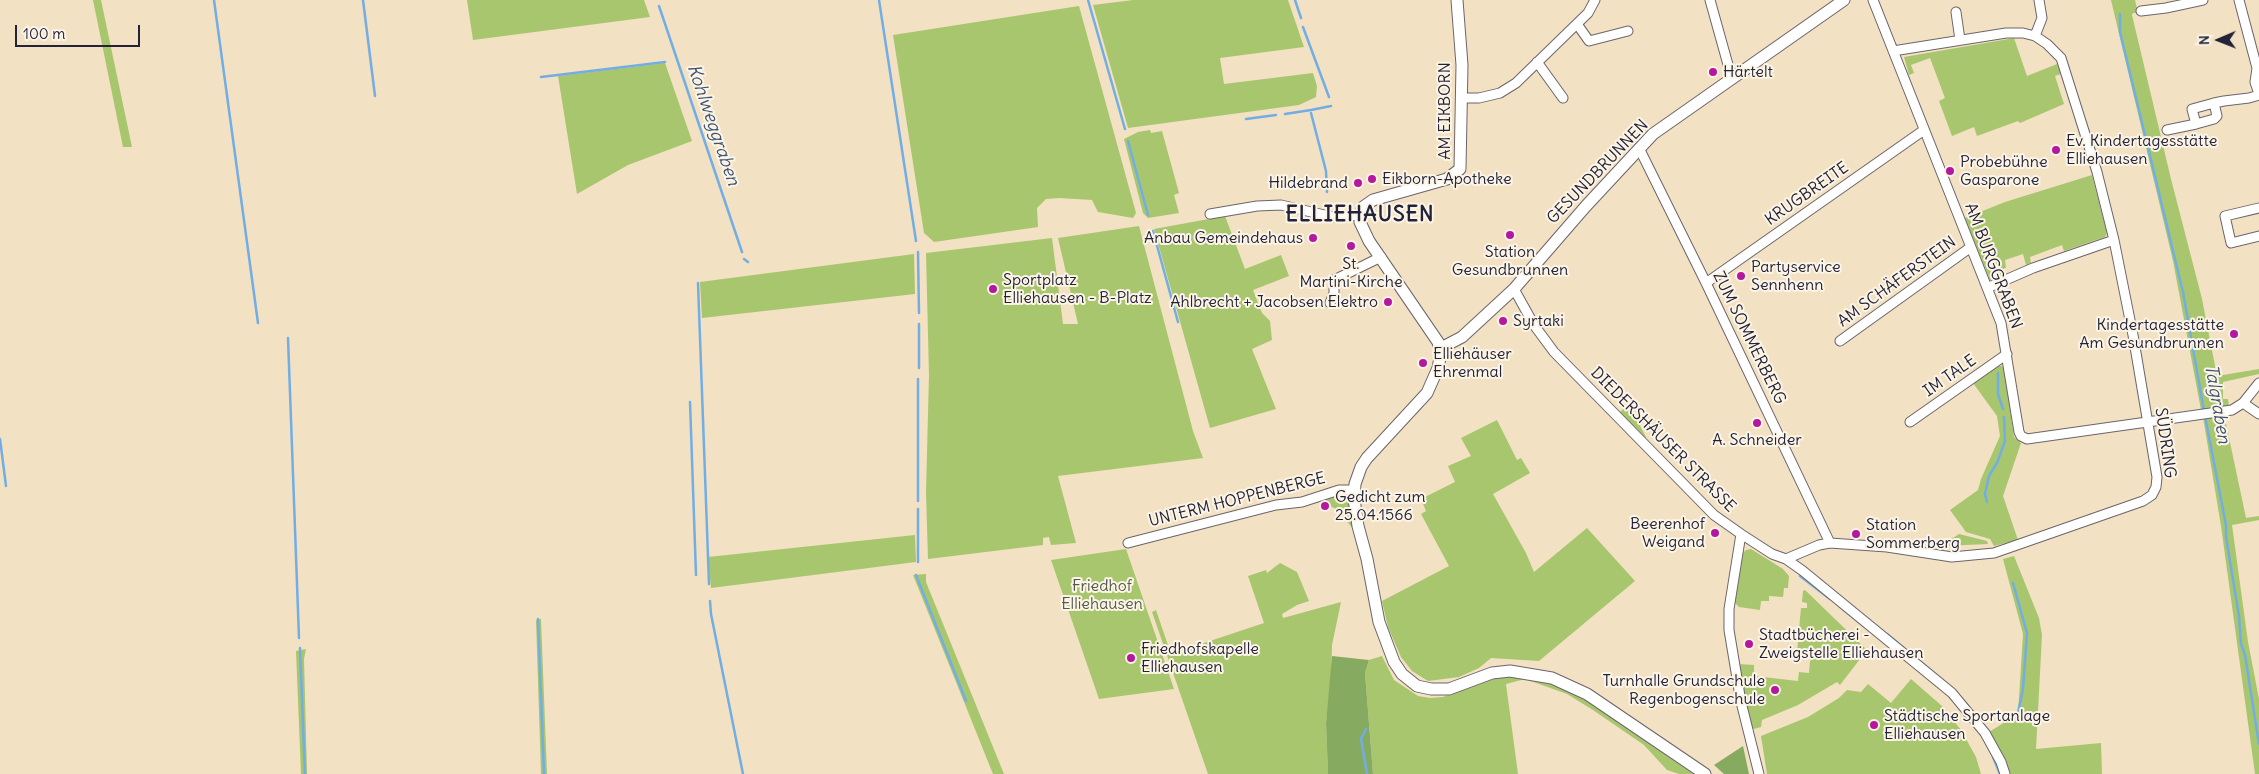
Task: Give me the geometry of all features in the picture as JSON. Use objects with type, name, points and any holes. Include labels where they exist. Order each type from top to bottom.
[{"type":"street","name":"AM EIKBORN","points":[[1360,215],[1363,207],[1373,200],[1447,180],[1458,172],[1462,164],[1461,38],[1457,0]]},
{"type":"street","points":[[1462,98],[1479,98],[1500,93],[1516,83],[1591,10],[1595,0]]},
{"type":"street","points":[[1710,0],[1732,79]]},
{"type":"street","name":"GESUNDBRUNNEN","points":[[1441,348],[1462,337],[1514,289],[1639,148],[1654,134],[1844,0]]},
{"type":"street","name":"AM BURGGRABEN","points":[[1873,0],[2001,323],[2021,436],[2027,439],[2147,422]]},
{"type":"street","points":[[2035,36],[2042,18],[2039,0]]},
{"type":"street","points":[[2141,11],[2203,0]]},
{"type":"street","points":[[2196,124],[2192,109],[2214,103],[2240,100],[2259,94],[2255,82],[2257,68],[2238,0]]},
{"type":"street","points":[[1956,12],[1960,40]]},
{"type":"street","points":[[1577,24],[1589,41],[1628,31]]},
{"type":"street","name":"SÜDRING","points":[[1786,559],[1819,545],[1830,543],[1887,547],[1952,557],[1973,556],[2011,548],[2143,501],[2152,494],[2156,487],[2157,477],[2126,294],[2097,172],[2068,74],[2061,58],[2035,36],[2014,32],[1893,51]]},
{"type":"street","points":[[1537,62],[1563,98]]},
{"type":"street","points":[[2167,130],[2214,119],[2217,116],[2214,103]]},
{"type":"street","name":"KRUGBREITE","points":[[1706,283],[1924,130]]},
{"type":"street","name":"ZUM SOMMERBERG","points":[[1639,148],[1706,283],[1830,543]]},
{"type":"street","points":[[1210,214],[1257,206],[1281,205],[1333,217],[1360,215],[1365,232],[1441,348],[1438,368],[1427,394],[1368,458],[1358,475],[1354,490],[1358,526],[1367,559],[1379,622],[1394,662],[1412,682],[1426,689],[1444,690],[1492,673],[1510,671],[1552,678],[1587,694],[1705,774]]},
{"type":"street","points":[[2259,208],[2225,216],[2232,243],[2259,236]]},
{"type":"street","points":[[1987,288],[2033,268],[2114,240]]},
{"type":"street","name":"AM SCHÄFERSTEIN","points":[[1840,341],[1971,247]]},
{"type":"street","points":[[1330,303],[1334,293],[1334,280],[1381,257]]},
{"type":"street","name":"DIEDERSHÄUSER STRASSE","points":[[1514,289],[1534,325],[1554,352],[1703,504],[1741,534],[1772,554],[1786,559],[1952,693],[1985,733],[2001,762],[2005,774]]},
{"type":"street","name":"IM TALE","points":[[1910,422],[2007,354]]},
{"type":"street","points":[[2147,422],[2232,410],[2243,403],[2259,383]]},
{"type":"street","points":[[2243,403],[2259,414]]},
{"type":"street","name":"UNTERM HOPPENBERGE","points":[[1128,543],[1276,505],[1302,502],[1339,490],[1354,490]]},
{"type":"street","points":[[1741,534],[1729,609],[1729,630],[1749,735],[1759,774]]},
{"type":"green space","points":[[93,0],[101,0],[132,147],[123,147]]},
{"type":"green space","points":[[467,0],[644,0],[650,17],[473,40]]},
{"type":"green space","points":[[1133,0],[1288,0],[1304,47],[1220,58],[1224,84],[1313,73],[1317,86],[1316,97],[1299,105],[1128,128],[1093,5]]},
{"type":"green space","points":[[2111,0],[2135,0],[2138,13],[2133,13],[2132,15],[2202,299],[2217,376],[2259,369],[2259,374],[2223,382],[2223,399],[2228,399],[2229,405],[2201,410],[2173,261]]},
{"type":"green space","points":[[1079,6],[1136,213],[1133,218],[1098,212],[1092,200],[1046,199],[1037,208],[1038,227],[934,242],[924,233],[893,35]]},
{"type":"green space","points":[[2014,38],[2027,76],[2057,64],[2061,74],[2055,76],[2064,104],[2020,123],[2018,121],[1977,136],[1974,127],[1952,136],[1939,101],[1945,98],[1930,58],[1911,65],[1914,73],[1909,75],[1904,57]]},
{"type":"green space","points":[[665,63],[692,141],[628,165],[577,194],[558,76]]},
{"type":"green space","points":[[1150,130],[1151,133],[1162,131],[1179,193],[1174,195],[1179,213],[1148,218],[1143,213],[1124,139],[1138,132]]},
{"type":"green space","points":[[2092,175],[2107,233],[2105,237],[2064,251],[2062,245],[2030,257],[2031,263],[2026,265],[2023,254],[2005,260],[2006,268],[2004,268],[2004,274],[1990,280],[1965,218],[2005,202]]},
{"type":"green space","points":[[1225,216],[1245,269],[1281,255],[1289,276],[1253,290],[1262,313],[1270,321],[1272,340],[1252,349],[1276,409],[1210,428],[1154,229]]},
{"type":"green space","points":[[1139,226],[1193,431],[1203,458],[1058,476],[1076,543],[1051,545],[1049,537],[1043,538],[1043,545],[928,559],[926,492],[929,375],[926,253],[1052,238],[1063,324],[1078,324],[1058,238]]},
{"type":"green space","points":[[914,254],[915,294],[702,318],[700,282]]},
{"type":"green space","points":[[1996,366],[2002,366],[2004,369],[2014,437],[2021,443],[2003,496],[2018,540],[1994,546],[1990,539],[1966,532],[1950,510],[1978,490],[2000,436],[1997,416],[1973,383]]},
{"type":"green space","points":[[1630,402],[1630,407],[1647,439],[1620,412]]},
{"type":"green space","points":[[2224,414],[2246,518],[2259,516],[2259,520],[2232,525],[2248,642],[2259,699],[2259,774],[2255,774],[2221,526],[2203,417]]},
{"type":"green space","points":[[1497,420],[1517,460],[1521,458],[1530,473],[1493,494],[1526,553],[1534,572],[1587,528],[1635,581],[1539,661],[1491,658],[1479,668],[1459,677],[1428,681],[1412,671],[1401,657],[1388,627],[1382,601],[1449,566],[1421,514],[1426,511],[1421,499],[1455,482],[1448,466],[1471,456],[1461,438]]},
{"type":"green space","points":[[1341,494],[1346,497],[1349,505],[1355,528],[1353,529],[1338,510],[1330,506],[1325,507],[1323,502],[1324,499]]},
{"type":"green space","points":[[1959,534],[1987,541],[1988,544],[1944,546],[1943,552],[1935,550]]},
{"type":"green space","points":[[915,535],[916,562],[711,588],[708,557]]},
{"type":"green space","name":"Friedhof Elliehausen","points":[[1126,549],[1174,689],[1099,699],[1051,560]]},
{"type":"green space","points":[[1751,549],[1783,569],[1789,576],[1788,588],[1784,588],[1783,597],[1769,596],[1769,601],[1761,601],[1760,610],[1739,607],[1734,602],[1742,554],[1746,550]]},
{"type":"green space","points":[[2014,556],[2039,618],[2042,635],[2036,749],[2101,743],[2102,774],[2007,774],[1989,732],[2018,714],[2023,634],[2003,559]]},
{"type":"green space","points":[[1280,563],[1297,572],[1309,601],[1297,605],[1282,614],[1283,618],[1341,602],[1332,645],[1326,723],[1328,774],[1208,774],[1152,612],[1156,610],[1171,654],[1264,623],[1248,576],[1266,570],[1267,573]]},
{"type":"green space","points":[[926,574],[926,582],[1004,774],[993,774],[913,575]]},
{"type":"green space","points":[[1805,590],[1867,650],[1840,685],[1837,682],[1798,705],[1762,720],[1761,727],[1754,729],[1750,725],[1738,664],[1754,665],[1754,676],[1798,681],[1799,672],[1809,673],[1810,661],[1814,657],[1809,653],[1797,651],[1799,635],[1804,635],[1805,630],[1799,629],[1801,608],[1807,608],[1807,603],[1802,602],[1803,591]]},
{"type":"green space","points":[[541,619],[547,774],[541,774],[536,620]]},
{"type":"green space","points":[[306,649],[304,659],[307,774],[301,774],[296,651]]},
{"type":"green space","points":[[1332,656],[1369,660],[1365,673],[1373,774],[1328,774],[1326,723]]},
{"type":"green space","points":[[1382,656],[1394,680],[1418,696],[1430,698],[1443,697],[1505,675],[1545,680],[1579,694],[1698,774],[1679,774],[1667,770],[1644,745],[1593,710],[1567,694],[1525,679],[1506,684],[1518,774],[1373,774],[1365,673],[1369,660]]},
{"type":"green space","name":"Städtische Sportanlage Elliehausen","points":[[1911,679],[1942,706],[1961,730],[1976,757],[1981,774],[1767,774],[1761,736],[1808,717],[1839,698],[1847,690],[1861,692],[1868,684],[1891,703]]},
{"type":"green space","points":[[1743,746],[1749,774],[1724,774],[1714,765]]},
{"type":"waterway","points":[[214,0],[258,323]]},
{"type":"waterway","points":[[363,0],[375,96]]},
{"type":"waterway","points":[[879,0],[916,241]]},
{"type":"waterway","points":[[1088,0],[1125,129]]},
{"type":"waterway","points":[[1295,0],[1301,18]]},
{"type":"waterway","name":"Kohlweggraben","points":[[659,6],[742,252]]},
{"type":"waterway","name":"Talgraben","points":[[2120,14],[2120,32],[2183,292],[2204,411]]},
{"type":"waterway","points":[[1303,27],[1329,97]]},
{"type":"waterway","points":[[541,77],[665,62]]},
{"type":"waterway","points":[[1311,110],[1331,106]]},
{"type":"waterway","points":[[1285,114],[1311,110]]},
{"type":"waterway","points":[[1311,113],[1326,171],[1327,192]]},
{"type":"waterway","points":[[1246,119],[1276,115]]},
{"type":"waterway","points":[[1128,141],[1148,215]]},
{"type":"waterway","points":[[1153,231],[1178,322]]},
{"type":"waterway","points":[[918,252],[919,313]]},
{"type":"waterway","name":"Kohlweggraben","points":[[744,259],[748,262]]},
{"type":"waterway","points":[[698,283],[709,584]]},
{"type":"waterway","points":[[919,324],[919,368]]},
{"type":"waterway","points":[[288,338],[299,638]]},
{"type":"waterway","points":[[1998,373],[1998,394],[2003,409]]},
{"type":"waterway","points":[[918,379],[918,501]]},
{"type":"waterway","points":[[690,402],[696,575]]},
{"type":"waterway","name":"Talgraben","points":[[2205,416],[2226,525],[2226,537],[2239,616],[2241,644],[2245,655],[2259,744]]},
{"type":"waterway","points":[[1987,502],[1985,494],[1989,476],[1997,463],[2005,441],[2004,417]]},
{"type":"waterway","points":[[0,439],[6,486]]},
{"type":"waterway","points":[[918,509],[918,562]]},
{"type":"waterway","points":[[916,575],[966,701]]},
{"type":"waterway","points":[[1800,576],[1830,599]]},
{"type":"waterway","points":[[2013,583],[2027,633],[2023,689],[2017,717]]},
{"type":"waterway","points":[[710,601],[743,774]]},
{"type":"waterway","points":[[1839,606],[1865,627]]},
{"type":"waterway","points":[[538,619],[544,774]]},
{"type":"waterway","points":[[1887,634],[1952,688]]},
{"type":"waterway","points":[[300,648],[305,774]]},
{"type":"waterway","points":[[1964,701],[1980,720]]},
{"type":"waterway","points":[[1366,729],[1361,739],[1367,774]]},
{"type":"waterway","points":[[1993,757],[2000,774]]},
{"type":"place","name":"Härtelt","points":[[1713,72]]},
{"type":"place","name":"Ev. Kindertagesstätte Elliehausen","points":[[2056,150]]},
{"type":"place","name":"Probebühne Gasparone","points":[[1950,171]]},
{"type":"place","name":"Eikborn-Apotheke","points":[[1372,179]]},
{"type":"place","name":"Hildebrand","points":[[1358,183]]},
{"type":"place","name":"Station Gesundbrunnen","points":[[1510,235]]},
{"type":"place","name":"Anbau Gemeindehaus","points":[[1313,238]]},
{"type":"place","name":"St. Martini-Kirche","points":[[1351,246]]},
{"type":"place","name":"Partyservice Sennhenn","points":[[1741,276]]},
{"type":"place","name":"Sportplatz Elliehausen - B-Platz","points":[[993,289]]},
{"type":"place","name":"Ahlbrecht + Jacobsen Elektro","points":[[1388,302]]},
{"type":"place","name":"Syrtaki","points":[[1503,321]]},
{"type":"place","name":"Kindertagesstätte Am Gesundbrunnen","points":[[2234,334]]},
{"type":"place","name":"Elliehäuser Ehrenmal","points":[[1423,363]]},
{"type":"place","name":"A. Schneider","points":[[1757,423]]},
{"type":"place","name":"Gedicht zum 25.04.1566","points":[[1325,506]]},
{"type":"place","name":"Beerenhof Weigand","points":[[1715,533]]},
{"type":"place","name":"Station Sommerberg","points":[[1856,534]]},
{"type":"place","name":"Stadtbücherei - Zweigstelle Elliehausen","points":[[1749,644]]},
{"type":"place","name":"Friedhofskapelle Elliehausen","points":[[1131,658]]},
{"type":"place","name":"Turnhalle Grundschule Regenbogenschule","points":[[1775,690]]},
{"type":"place","name":"Städtische Sportanlage Elliehausen","points":[[1874,725]]},
{"type":"district","name":"ELLIEHAUSEN","points":[[1360,215]]}]
